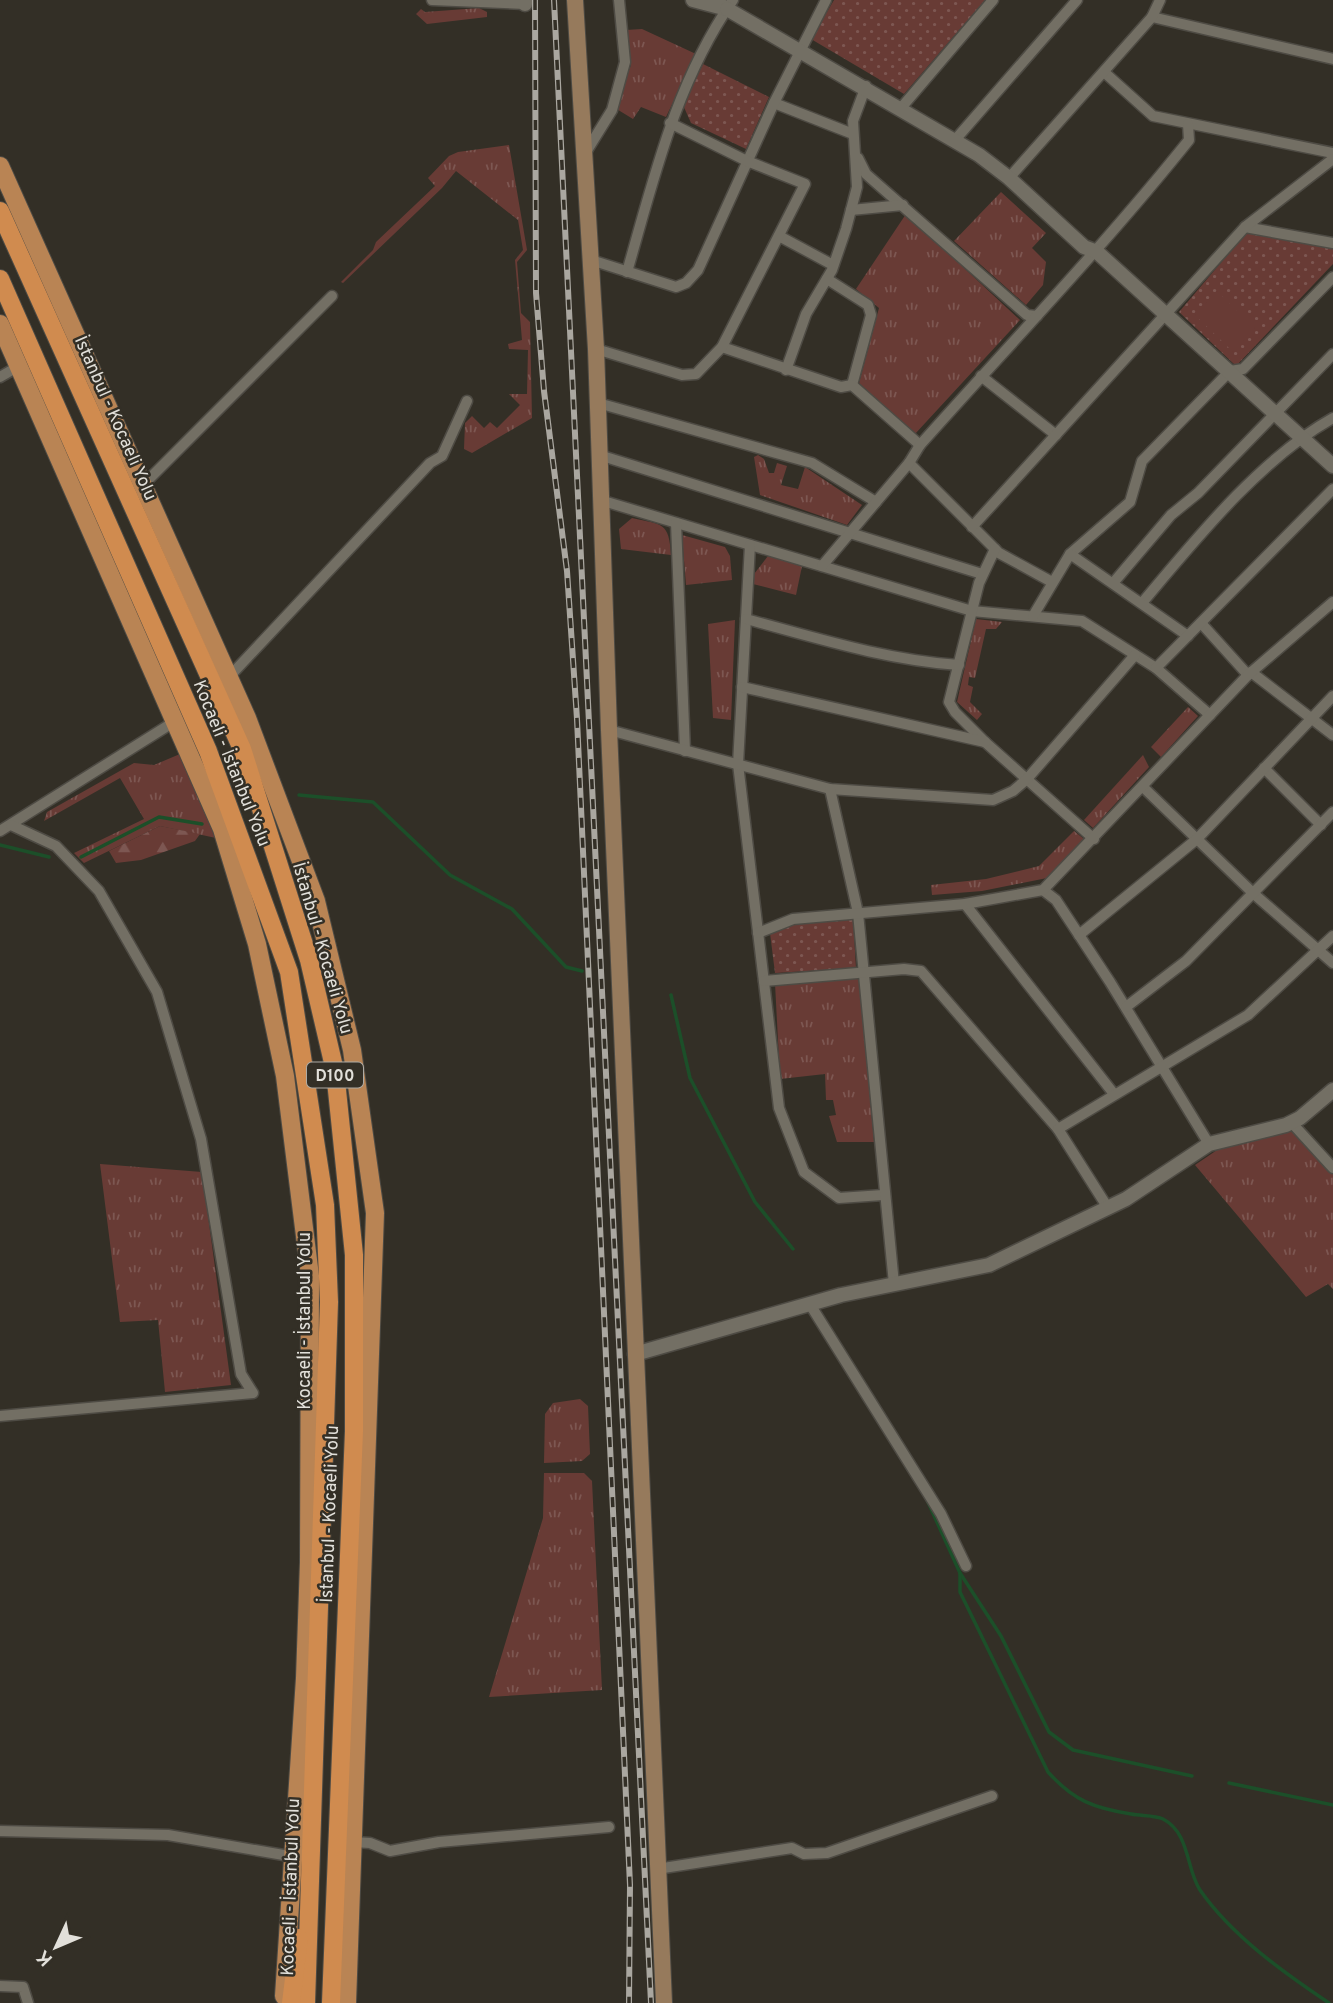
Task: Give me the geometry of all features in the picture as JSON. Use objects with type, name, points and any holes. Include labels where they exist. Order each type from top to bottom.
[{"type":"highway","name":"İstanbul - Kocaeli Yolu","points":[[0,211],[242,749],[309,960],[335,1071],[354,1255],[354,1431],[332,2000]]},
{"type":"highway","name":"Kocaeli - İstanbul Yolu","points":[[0,279],[208,751],[289,972],[325,1205],[329,1302],[306,2003]]},
{"type":"highway","points":[[291,2003],[312,1876]]},
{"type":"main road","points":[[575,0],[596,349],[609,730],[664,2003]]},
{"type":"main road","points":[[0,166],[229,677],[316,901],[352,1050],[375,1213],[347,2003]]},
{"type":"main road","points":[[0,324],[177,720],[222,829],[257,944],[285,1076],[304,1209],[310,1276],[309,1562],[295,1857],[283,2003]]},
{"type":"street","points":[[432,0],[525,2]]},
{"type":"street","points":[[586,152],[612,110],[625,62],[619,0]]},
{"type":"street","points":[[693,0],[730,5]]},
{"type":"street","points":[[712,0],[730,5],[800,50],[866,86],[955,140],[1009,178],[1084,247],[1097,252],[1168,314],[1333,466]]},
{"type":"street","points":[[591,260],[676,288],[687,283],[698,270],[774,103],[826,0]]},
{"type":"street","points":[[901,108],[993,0]]},
{"type":"street","points":[[955,140],[1077,0]]},
{"type":"street","points":[[1009,178],[1152,17],[1160,0]]},
{"type":"street","points":[[627,272],[670,123],[688,79],[730,5]]},
{"type":"street","points":[[1152,17],[1333,58]]},
{"type":"street","points":[[1104,72],[1153,116],[1333,153]]},
{"type":"street","points":[[786,370],[806,314],[834,265],[851,210],[857,187],[853,121],[866,86]]},
{"type":"street","points":[[774,103],[853,134]]},
{"type":"street","points":[[596,349],[682,375],[696,374],[722,347],[805,184],[747,161],[670,123]]},
{"type":"street","points":[[822,566],[909,463],[920,445],[1097,252],[1189,140],[1188,124]]},
{"type":"street","points":[[854,151],[866,174],[1027,315],[1037,316]]},
{"type":"street","points":[[972,527],[1245,227],[1333,159]]},
{"type":"street","points":[[851,210],[903,205]]},
{"type":"street","points":[[1245,227],[1333,243]]},
{"type":"street","points":[[779,236],[834,265]]},
{"type":"street","points":[[1033,616],[1070,554],[1130,502],[1142,461],[1230,371],[1243,369],[1333,277]]},
{"type":"street","points":[[827,279],[868,305],[872,315],[852,385]]},
{"type":"street","points":[[143,485],[332,296]]},
{"type":"street","points":[[722,347],[841,387],[852,385]]},
{"type":"street","points":[[1114,583],[1171,515],[1198,494],[1333,354]]},
{"type":"street","points":[[0,377],[19,366]]},
{"type":"street","points":[[981,376],[1056,435]]},
{"type":"street","points":[[852,385],[920,445]]},
{"type":"street","points":[[229,677],[430,463],[442,456],[467,401]]},
{"type":"street","points":[[598,404],[812,463],[876,502]]},
{"type":"street","points":[[1142,603],[1198,536],[1301,436],[1333,418]]},
{"type":"street","points":[[599,455],[982,574]]},
{"type":"street","points":[[909,463],[995,549],[1052,582]]},
{"type":"street","points":[[1156,668],[1333,489]]},
{"type":"street","points":[[600,500],[972,611],[1082,621],[1156,668],[1210,715]]},
{"type":"street","points":[[676,523],[685,751]]},
{"type":"street","points":[[750,545],[738,764],[779,1108],[804,1172],[839,1198],[883,1195]]},
{"type":"street","points":[[995,549],[982,574],[949,702],[955,712],[985,742],[1094,839]]},
{"type":"street","points":[[1070,554],[1188,636]]},
{"type":"street","points":[[758,933],[793,919],[965,904],[1043,890],[1250,674],[1333,602]]},
{"type":"street","points":[[746,619],[881,655],[915,662],[958,665]]},
{"type":"street","points":[[1201,623],[1250,674],[1333,734]]},
{"type":"street","points":[[609,730],[830,789],[993,800],[1013,791],[1027,779],[1135,655]]},
{"type":"street","points":[[742,687],[985,742]]},
{"type":"street","points":[[1079,935],[1197,839],[1333,696]]},
{"type":"street","points":[[0,831],[93,770],[177,720]]},
{"type":"street","points":[[1264,768],[1321,825]]},
{"type":"street","points":[[1143,786],[1254,894],[1333,963]]},
{"type":"street","points":[[830,789],[858,913],[883,1195],[894,1284]]},
{"type":"street","points":[[1126,1007],[1186,961],[1333,813]]},
{"type":"street","points":[[0,1416],[253,1394],[241,1374],[201,1139],[156,992],[99,891],[55,846],[11,825]]},
{"type":"street","points":[[1043,890],[1056,900],[1079,935],[1209,1144]]},
{"type":"street","points":[[965,904],[1114,1094]]},
{"type":"street","points":[[1058,1129],[1248,1015],[1333,936]]},
{"type":"street","points":[[764,981],[863,972],[921,971],[1058,1129],[1108,1208]]},
{"type":"street","points":[[635,1354],[811,1306],[841,1295],[989,1265],[1108,1208],[1173,1170],[1209,1144],[1291,1122],[1333,1090]]},
{"type":"street","points":[[1291,1122],[1333,1168]]},
{"type":"street","points":[[811,1306],[941,1514],[966,1566]]},
{"type":"street","points":[[657,1869],[792,1848],[804,1853],[827,1853],[992,1796]]},
{"type":"street","points":[[353,1842],[370,1843],[390,1851],[439,1842],[609,1827]]},
{"type":"street","points":[[0,1831],[168,1835],[295,1857]]},
{"type":"street","points":[[0,1986],[23,1987],[28,2003]]},
{"type":"green space","points":[[834,0],[985,0],[904,94],[811,39]]},
{"type":"green space","points":[[479,8],[487,12],[487,17],[427,24],[416,14],[421,9],[425,12]]},
{"type":"green space","points":[[642,29],[696,54],[666,117],[641,107],[633,119],[615,108],[631,65],[626,30]]},
{"type":"green space","points":[[703,64],[769,97],[746,149],[691,123],[683,105]]},
{"type":"green space","points":[[509,145],[527,250],[517,262],[521,313],[530,322],[532,418],[472,453],[464,449],[465,423],[472,416],[484,428],[490,422],[497,428],[520,405],[509,394],[527,394],[528,350],[509,349],[508,344],[522,340],[515,260],[523,250],[518,220],[456,171],[442,188],[341,282],[373,250],[376,242],[435,186],[428,178],[449,156],[458,152]]},
{"type":"green space","points":[[1001,192],[1046,233],[1032,248],[1046,262],[1043,285],[1026,305],[954,241]]},
{"type":"green space","points":[[906,214],[1020,320],[915,434],[859,383],[879,308],[856,289]]},
{"type":"green space","points":[[1247,232],[1333,249],[1333,264],[1236,366],[1179,312]]},
{"type":"green space","points":[[1217,291],[1255,328],[1233,352],[1195,315]]},
{"type":"green space","points":[[758,455],[764,459],[769,473],[774,473],[777,463],[787,466],[781,485],[798,489],[805,467],[862,505],[847,525],[760,495],[754,457]]},
{"type":"green space","points":[[632,518],[662,527],[668,536],[671,555],[621,549],[619,529]]},
{"type":"green space","points":[[682,535],[725,547],[730,556],[732,580],[686,585]]},
{"type":"green space","points":[[768,556],[802,566],[796,595],[753,584],[754,574]]},
{"type":"green space","points":[[976,619],[1002,622],[996,629],[986,629],[975,678],[969,677],[968,685],[973,687],[970,702],[982,714],[977,720],[957,702]]},
{"type":"green space","points":[[735,620],[731,720],[713,718],[708,624]]},
{"type":"green space","points":[[1188,707],[1198,716],[1161,757],[1151,747]]},
{"type":"green space","points":[[180,754],[216,838],[160,826],[84,863],[74,853],[144,819],[120,778],[44,821],[47,812],[134,763],[154,765]]},
{"type":"green space","points":[[1143,755],[1149,767],[1093,828],[1084,820]]},
{"type":"green space","points":[[160,826],[200,834],[195,841],[141,860],[116,863],[109,851]]},
{"type":"green space","points":[[1074,831],[1084,839],[1047,878],[982,891],[932,895],[931,885],[986,879],[1039,866]]},
{"type":"green space","points":[[853,918],[856,968],[775,973],[770,933],[791,925]]},
{"type":"green space","points":[[859,976],[874,1142],[837,1142],[829,1116],[836,1115],[833,1100],[826,1100],[825,1074],[780,1079],[775,983]]},
{"type":"green space","points":[[1293,1131],[1333,1173],[1333,1289],[1328,1284],[1306,1297],[1195,1165],[1220,1148]]},
{"type":"green space","points":[[100,1164],[202,1172],[231,1385],[165,1392],[158,1320],[120,1322]]},
{"type":"green space","points":[[580,1399],[588,1406],[590,1454],[582,1461],[544,1463],[545,1414],[553,1403]]},
{"type":"green space","points":[[544,1473],[584,1473],[592,1481],[602,1690],[489,1697],[543,1518]]},
{"type":"waterway","points":[[299,795],[373,802],[450,875],[512,909],[566,967],[582,971]]},
{"type":"waterway","points":[[81,857],[159,817],[202,824]]},
{"type":"waterway","points":[[0,845],[49,857]]},
{"type":"waterway","points":[[671,995],[690,1078],[755,1202],[793,1249]]},
{"type":"waterway","points":[[927,1500],[960,1573],[1001,1636],[1049,1732],[1073,1750],[1192,1776]]},
{"type":"waterway","points":[[960,1573],[960,1592],[1048,1772],[1085,1802],[1118,1812],[1160,1818],[1172,1825],[1183,1842],[1200,1890],[1227,1923],[1259,1952],[1329,2003]]},
{"type":"waterway","points":[[1229,1783],[1333,1805]]},
{"type":"railway","points":[[535,0],[536,293],[544,391],[567,571],[577,719],[630,1885],[629,2003]]},
{"type":"railway","points":[[554,0],[651,2003]]}]
